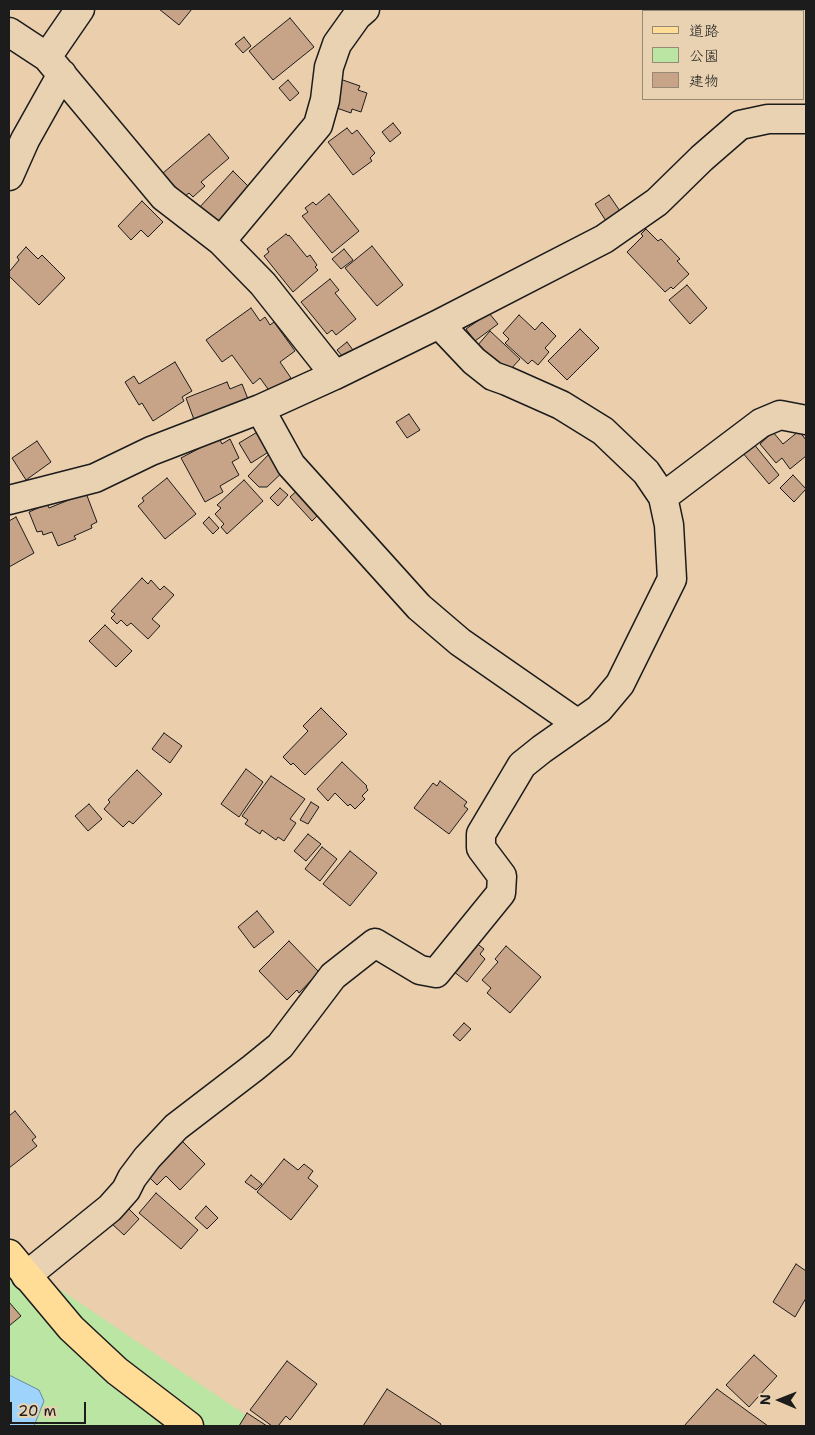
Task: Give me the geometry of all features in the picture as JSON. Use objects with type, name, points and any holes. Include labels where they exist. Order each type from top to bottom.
[{"type":"main road","points":[[9,1254],[71,1328],[118,1372],[189,1426]]},
{"type":"street","points":[[9,176],[80,9]]},
{"type":"street","points":[[221,241],[318,124],[325,100],[329,67],[337,44],[357,16],[365,9]]},
{"type":"street","points":[[9,32],[55,66],[164,197],[221,241],[263,284],[334,376]]},
{"type":"street","points":[[9,500],[95,478],[151,451],[260,409],[334,376],[604,239],[657,202],[702,158],[740,125],[768,119],[806,119]]},
{"type":"street","points":[[26,1276],[110,1208],[126,1190],[132,1178],[147,1158],[176,1127],[280,1046],[333,976],[376,943],[420,970],[436,973],[501,893],[502,876],[481,848],[481,834],[522,766],[542,749],[599,709],[620,684],[672,579],[669,525],[663,497],[646,472],[603,431],[561,405],[493,376],[474,361],[439,324]]},
{"type":"street","points":[[260,409],[291,465],[419,607],[460,642],[578,724]]},
{"type":"street","points":[[663,497],[760,423],[780,415],[806,420]]},
{"type":"green space","points":[[9,1255],[262,1426],[9,1426]]},
{"type":"water","points":[[9,1375],[39,1390],[44,1401],[34,1426],[9,1426]]},
{"type":"building","points":[[159,9],[192,9],[179,25]]},
{"type":"building","points":[[290,18],[314,47],[273,80],[249,51]]},
{"type":"building","points":[[244,37],[251,46],[243,53],[235,44]]},
{"type":"building","points":[[340,79],[360,86],[358,90],[367,93],[361,112],[352,109],[351,113],[331,106]]},
{"type":"building","points":[[288,80],[299,93],[290,101],[279,88]]},
{"type":"building","points":[[393,123],[401,133],[390,142],[382,132]]},
{"type":"building","points":[[347,128],[352,134],[357,130],[375,153],[370,158],[372,161],[353,175],[328,142]]},
{"type":"building","points":[[209,134],[229,158],[201,182],[205,186],[193,197],[189,193],[184,197],[163,173]]},
{"type":"building","points":[[233,171],[251,189],[216,227],[198,209]]},
{"type":"building","points":[[329,194],[359,231],[332,253],[302,216],[308,212],[305,208],[313,202],[316,205]]},
{"type":"building","points":[[609,195],[620,211],[606,221],[595,204]]},
{"type":"building","points":[[142,201],[163,222],[148,237],[141,230],[131,240],[118,226]]},
{"type":"building","points":[[646,229],[658,241],[661,239],[680,259],[677,261],[689,274],[673,289],[671,287],[665,292],[627,252],[643,236],[641,234]]},
{"type":"building","points":[[286,234],[289,235],[307,257],[310,255],[318,270],[293,292],[264,256],[269,252],[267,249]]},
{"type":"building","points":[[372,246],[403,285],[377,306],[345,268]]},
{"type":"building","points":[[26,247],[38,259],[42,255],[65,278],[39,305],[9,276],[9,272],[19,260],[17,257]]},
{"type":"building","points":[[344,249],[353,260],[341,269],[332,259]]},
{"type":"building","points":[[330,279],[339,290],[335,293],[356,319],[336,335],[332,330],[327,334],[301,302]]},
{"type":"building","points":[[687,285],[707,308],[690,324],[669,300]]},
{"type":"building","points":[[251,308],[260,321],[265,317],[270,325],[274,322],[295,351],[280,362],[291,378],[271,393],[260,378],[253,384],[232,355],[222,362],[206,340]]},
{"type":"building","points":[[489,313],[498,324],[475,341],[466,329]]},
{"type":"building","points":[[519,315],[535,330],[542,322],[556,336],[545,348],[549,352],[538,365],[532,360],[528,364],[505,343],[509,339],[503,333]]},
{"type":"building","points":[[580,329],[599,348],[567,380],[548,361]]},
{"type":"building","points":[[490,331],[520,359],[509,371],[494,358],[492,360],[477,346]]},
{"type":"building","points":[[347,342],[353,350],[344,358],[337,350]]},
{"type":"building","points":[[175,362],[192,391],[182,397],[184,401],[153,421],[142,403],[139,405],[125,382],[134,376],[139,384]]},
{"type":"building","points":[[227,382],[230,389],[242,384],[250,404],[196,425],[186,398]]},
{"type":"building","points":[[409,414],[420,430],[407,438],[396,422]]},
{"type":"building","points":[[259,431],[270,451],[251,463],[239,443]]},
{"type":"building","points":[[799,431],[806,440],[806,456],[790,469],[782,458],[776,463],[760,444],[773,432],[783,444]]},
{"type":"building","points":[[219,438],[222,444],[230,439],[239,458],[232,462],[239,475],[220,486],[223,492],[205,502],[181,458]]},
{"type":"building","points":[[37,441],[51,462],[26,480],[12,458]]},
{"type":"building","points":[[753,443],[779,475],[769,484],[742,452]]},
{"type":"building","points":[[272,451],[288,467],[267,487],[259,487],[248,476]]},
{"type":"building","points":[[793,475],[806,489],[794,502],[780,488]]},
{"type":"building","points":[[167,478],[196,514],[165,539],[138,506],[144,501],[142,498]]},
{"type":"building","points":[[244,480],[263,501],[227,534],[221,527],[224,524],[215,514],[221,508],[217,505]]},
{"type":"building","points":[[301,487],[322,511],[312,521],[290,497]]},
{"type":"building","points":[[280,488],[288,495],[278,506],[270,498]]},
{"type":"building","points":[[86,493],[97,522],[91,525],[92,528],[74,536],[76,539],[58,546],[52,532],[43,535],[42,531],[37,532],[29,512],[47,504],[49,508]]},
{"type":"building","points":[[16,517],[34,553],[9,567],[9,521]]},
{"type":"building","points":[[209,517],[219,528],[213,534],[203,523]]},
{"type":"building","points":[[142,578],[148,584],[151,580],[160,590],[164,586],[174,595],[152,619],[160,626],[148,639],[131,623],[127,626],[121,620],[117,624],[111,618],[115,614],[111,611]]},
{"type":"building","points":[[105,625],[132,651],[116,667],[89,641]]},
{"type":"building","points":[[321,708],[347,734],[305,775],[293,763],[291,765],[283,757],[308,731],[303,726]]},
{"type":"building","points":[[164,733],[182,746],[170,763],[152,749]]},
{"type":"building","points":[[342,762],[367,786],[368,790],[362,796],[365,799],[355,809],[350,804],[348,806],[335,793],[328,801],[317,789]]},
{"type":"building","points":[[246,769],[263,782],[239,817],[221,804]]},
{"type":"building","points":[[137,770],[162,794],[133,824],[129,821],[123,827],[104,809],[110,802],[108,800]]},
{"type":"building","points":[[271,776],[305,799],[290,819],[296,823],[284,841],[278,837],[276,840],[262,830],[260,834],[245,824],[248,820],[242,816]]},
{"type":"building","points":[[440,781],[467,802],[464,806],[468,809],[449,834],[414,808],[433,783],[437,786]]},
{"type":"building","points":[[311,802],[319,807],[308,824],[300,820]]},
{"type":"building","points":[[89,804],[102,819],[88,831],[75,816]]},
{"type":"building","points":[[308,834],[321,844],[306,861],[294,851]]},
{"type":"building","points":[[322,847],[337,859],[320,881],[305,869]]},
{"type":"building","points":[[350,851],[377,873],[350,906],[323,884]]},
{"type":"building","points":[[257,911],[274,932],[254,948],[238,927]]},
{"type":"building","points":[[289,941],[319,972],[299,993],[297,990],[287,1000],[259,971]]},
{"type":"building","points":[[475,942],[484,949],[480,954],[485,959],[467,982],[453,971]]},
{"type":"building","points":[[506,946],[541,977],[510,1013],[487,993],[491,988],[482,980],[498,962],[495,959]]},
{"type":"building","points":[[464,1023],[471,1029],[460,1041],[453,1035]]},
{"type":"building","points":[[15,1111],[36,1137],[32,1140],[37,1146],[9,1168],[9,1116]]},
{"type":"building","points":[[179,1138],[205,1164],[180,1190],[166,1176],[157,1185],[144,1172]]},
{"type":"building","points":[[284,1159],[298,1170],[304,1164],[313,1171],[308,1178],[318,1186],[291,1220],[257,1192]]},
{"type":"building","points":[[251,1175],[262,1184],[256,1190],[245,1182]]},
{"type":"building","points":[[156,1193],[198,1230],[181,1249],[139,1213]]},
{"type":"building","points":[[206,1206],[218,1218],[207,1229],[195,1218]]},
{"type":"building","points":[[128,1208],[139,1219],[124,1235],[112,1224]]},
{"type":"building","points":[[796,1264],[806,1271],[806,1298],[795,1317],[773,1302]]},
{"type":"building","points":[[9,1302],[21,1316],[9,1326]]},
{"type":"building","points":[[754,1355],[777,1376],[749,1407],[726,1385]]},
{"type":"building","points":[[287,1361],[317,1384],[290,1420],[286,1416],[278,1426],[272,1426],[250,1410]]},
{"type":"building","points":[[387,1389],[441,1424],[440,1426],[363,1426]]},
{"type":"building","points":[[717,1389],[768,1426],[684,1426]]},
{"type":"building","points":[[247,1413],[267,1426],[239,1426]]}]
